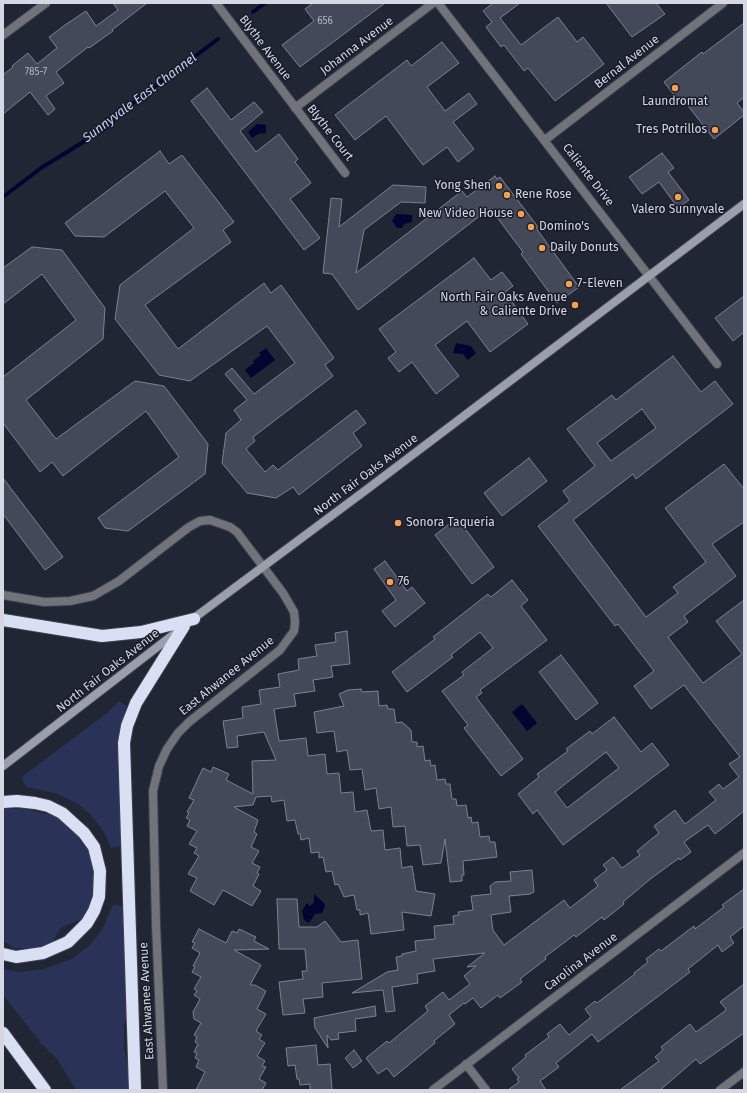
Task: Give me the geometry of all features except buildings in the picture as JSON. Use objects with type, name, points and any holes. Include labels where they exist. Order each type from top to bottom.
[{"type":"highway","points":[[3,620],[102,636],[141,632],[194,619]]},
{"type":"highway","points":[[135,1090],[124,743],[127,726],[136,703],[184,626]]},
{"type":"highway","points":[[3,802],[17,801],[35,803],[48,806],[62,813],[84,833],[94,847],[100,871],[99,897],[94,911],[87,923],[68,942],[43,953],[16,957],[3,954]]},
{"type":"highway","points":[[3,1033],[46,1090]]},
{"type":"main road","name":"North Fair Oaks Avenue","points":[[3,766],[184,626],[744,204]]},
{"type":"street","points":[[3,35],[46,3]]},
{"type":"street","name":"Blythe Avenue","points":[[216,3],[295,108]]},
{"type":"street","name":"Johanna Avenue","points":[[295,108],[433,3]]},
{"type":"street","name":"Caliente Drive","points":[[438,3],[650,275],[717,364]]},
{"type":"street","name":"Bernal Avenue","points":[[545,140],[723,3]]},
{"type":"street","name":"Blythe Court","points":[[295,108],[345,173]]},
{"type":"street","name":"East Ahwanee Avenue","points":[[3,595],[44,602],[70,601],[93,596],[119,581],[189,526],[200,521],[210,520],[230,527],[237,532],[264,566],[294,612],[295,622],[291,638],[273,658],[203,710],[178,733],[167,749],[159,766],[153,791],[156,925],[163,1090]]},
{"type":"street","name":"Carolina Avenue","points":[[433,1090],[744,853]]},
{"type":"street","points":[[466,1064],[486,1090]]},
{"type":"street","points":[[720,1090],[744,1072]]},
{"type":"shaded area","points":[[257,124],[266,125],[266,133],[258,134],[252,138],[248,132]]},
{"type":"shaded area","points":[[396,214],[412,215],[412,222],[404,224],[402,228],[397,228],[392,221]]},
{"type":"shaded area","points":[[456,343],[471,346],[476,353],[468,360],[463,354],[453,353]]},
{"type":"shaded area","points":[[266,348],[275,360],[251,378],[245,370],[254,363],[253,361],[261,355],[259,353]]},
{"type":"shaded area","points":[[119,701],[129,708],[122,846],[111,848],[104,832],[91,815],[78,804],[58,794],[26,787],[22,779],[23,776],[107,713]]},
{"type":"shaded area","points":[[522,704],[537,723],[527,731],[512,712]]},
{"type":"shaded area","points":[[3,809],[27,809],[54,816],[70,824],[91,852],[94,867],[93,893],[87,911],[82,919],[60,928],[52,944],[34,948],[14,948],[3,941]]},
{"type":"shaded area","points":[[314,894],[324,903],[325,906],[322,913],[315,914],[309,923],[304,920],[302,911],[307,903],[310,906],[314,902]]},
{"type":"shaded area","points":[[113,905],[125,906],[129,1009],[124,1024],[124,1049],[132,1080],[132,1090],[76,1090],[57,1059],[41,1043],[3,995],[3,969],[20,972],[44,969],[72,959],[89,946],[102,930]]},
{"type":"waterway","name":"Sunnyvale East Channel","points":[[253,12],[265,3]]},
{"type":"waterway","name":"Sunnyvale East Channel","points":[[3,197],[41,168],[106,128],[117,115],[218,39]]},
{"type":"place","name":"Laundromat","points":[[675,88]]},
{"type":"place","name":"Tres Potrillos","points":[[715,130]]},
{"type":"place","name":"Yong Shen","points":[[499,186]]},
{"type":"place","name":"Rene Rose","points":[[507,195]]},
{"type":"place","name":"Valero Sunnyvale","points":[[678,197]]},
{"type":"place","name":"New Video House","points":[[521,214]]},
{"type":"place","name":"Domino's","points":[[531,227]]},
{"type":"place","name":"Daily Donuts","points":[[542,248]]},
{"type":"place","name":"7-Eleven","points":[[569,284]]},
{"type":"place","name":"North Fair Oaks Avenue & Caliente Drive","points":[[575,305]]},
{"type":"place","name":"Sonora Taqueria","points":[[398,523]]},
{"type":"place","name":"76","points":[[390,582]]}]
